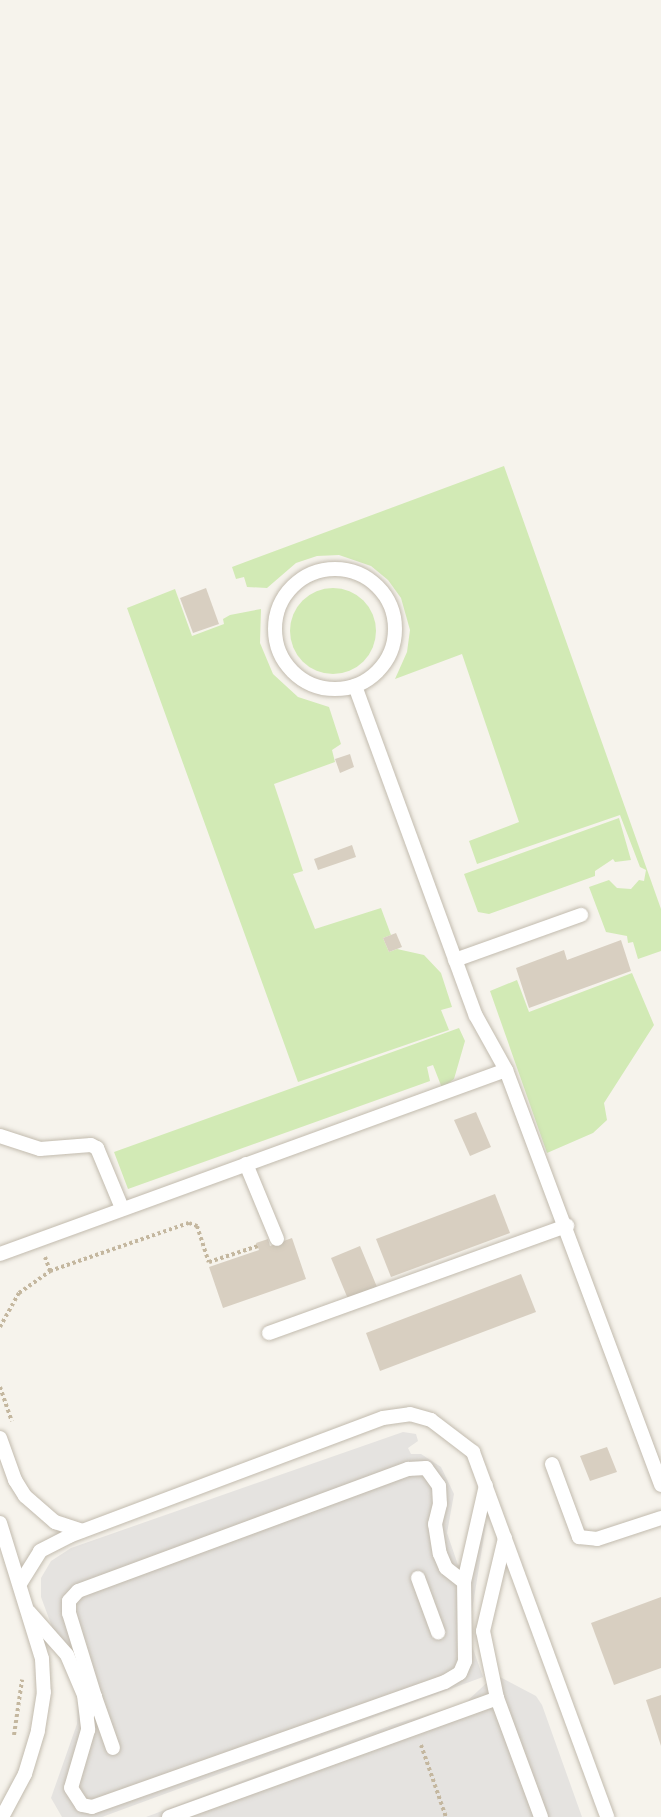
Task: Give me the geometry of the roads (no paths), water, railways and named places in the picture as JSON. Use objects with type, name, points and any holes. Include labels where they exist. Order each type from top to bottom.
[{"type":"lane","points":[[324,569],[345,569],[364,576],[379,587],[396,622],[388,659],[376,674],[355,686],[322,687],[304,680],[289,668],[279,650],[275,629],[279,608],[289,590],[304,577],[324,569]]},
{"type":"lane","points":[[355,686],[476,1016],[506,1070],[567,1226],[661,1485]]},
{"type":"lane","points":[[455,960],[581,915]]},
{"type":"lane","points":[[0,1254],[506,1070]]},
{"type":"lane","points":[[0,1136],[40,1149],[79,1145],[97,1148],[122,1208]]},
{"type":"lane","points":[[246,1164],[277,1239]]},
{"type":"lane","points":[[269,1333],[567,1226]]},
{"type":"lane","points":[[21,1582],[40,1551],[82,1531],[383,1418],[410,1414],[431,1420],[459,1438],[473,1452],[607,1817]]},
{"type":"lane","points":[[0,1438],[15,1480],[25,1496],[55,1522],[82,1531]]},
{"type":"lane","points":[[552,1464],[579,1537],[597,1539],[661,1518]]},
{"type":"lane","points":[[113,1748],[69,1613],[69,1601],[78,1591],[420,1466],[432,1475],[439,1486],[440,1504],[435,1524],[440,1554],[446,1568],[464,1582]]},
{"type":"lane","points":[[29,1612],[67,1655],[77,1676],[87,1715],[88,1730],[71,1788],[82,1805],[92,1807],[445,1682],[460,1672],[465,1661],[464,1582],[486,1485]]},
{"type":"lane","points":[[0,1524],[21,1582],[42,1659],[41,1711],[25,1774],[2,1817]]},
{"type":"lane","points":[[504,1538],[483,1632],[497,1698],[541,1817]]},
{"type":"lane","points":[[418,1578],[438,1632]]},
{"type":"lane","points":[[87,1715],[95,1697]]},
{"type":"lane","points":[[169,1817],[497,1698]]}]
